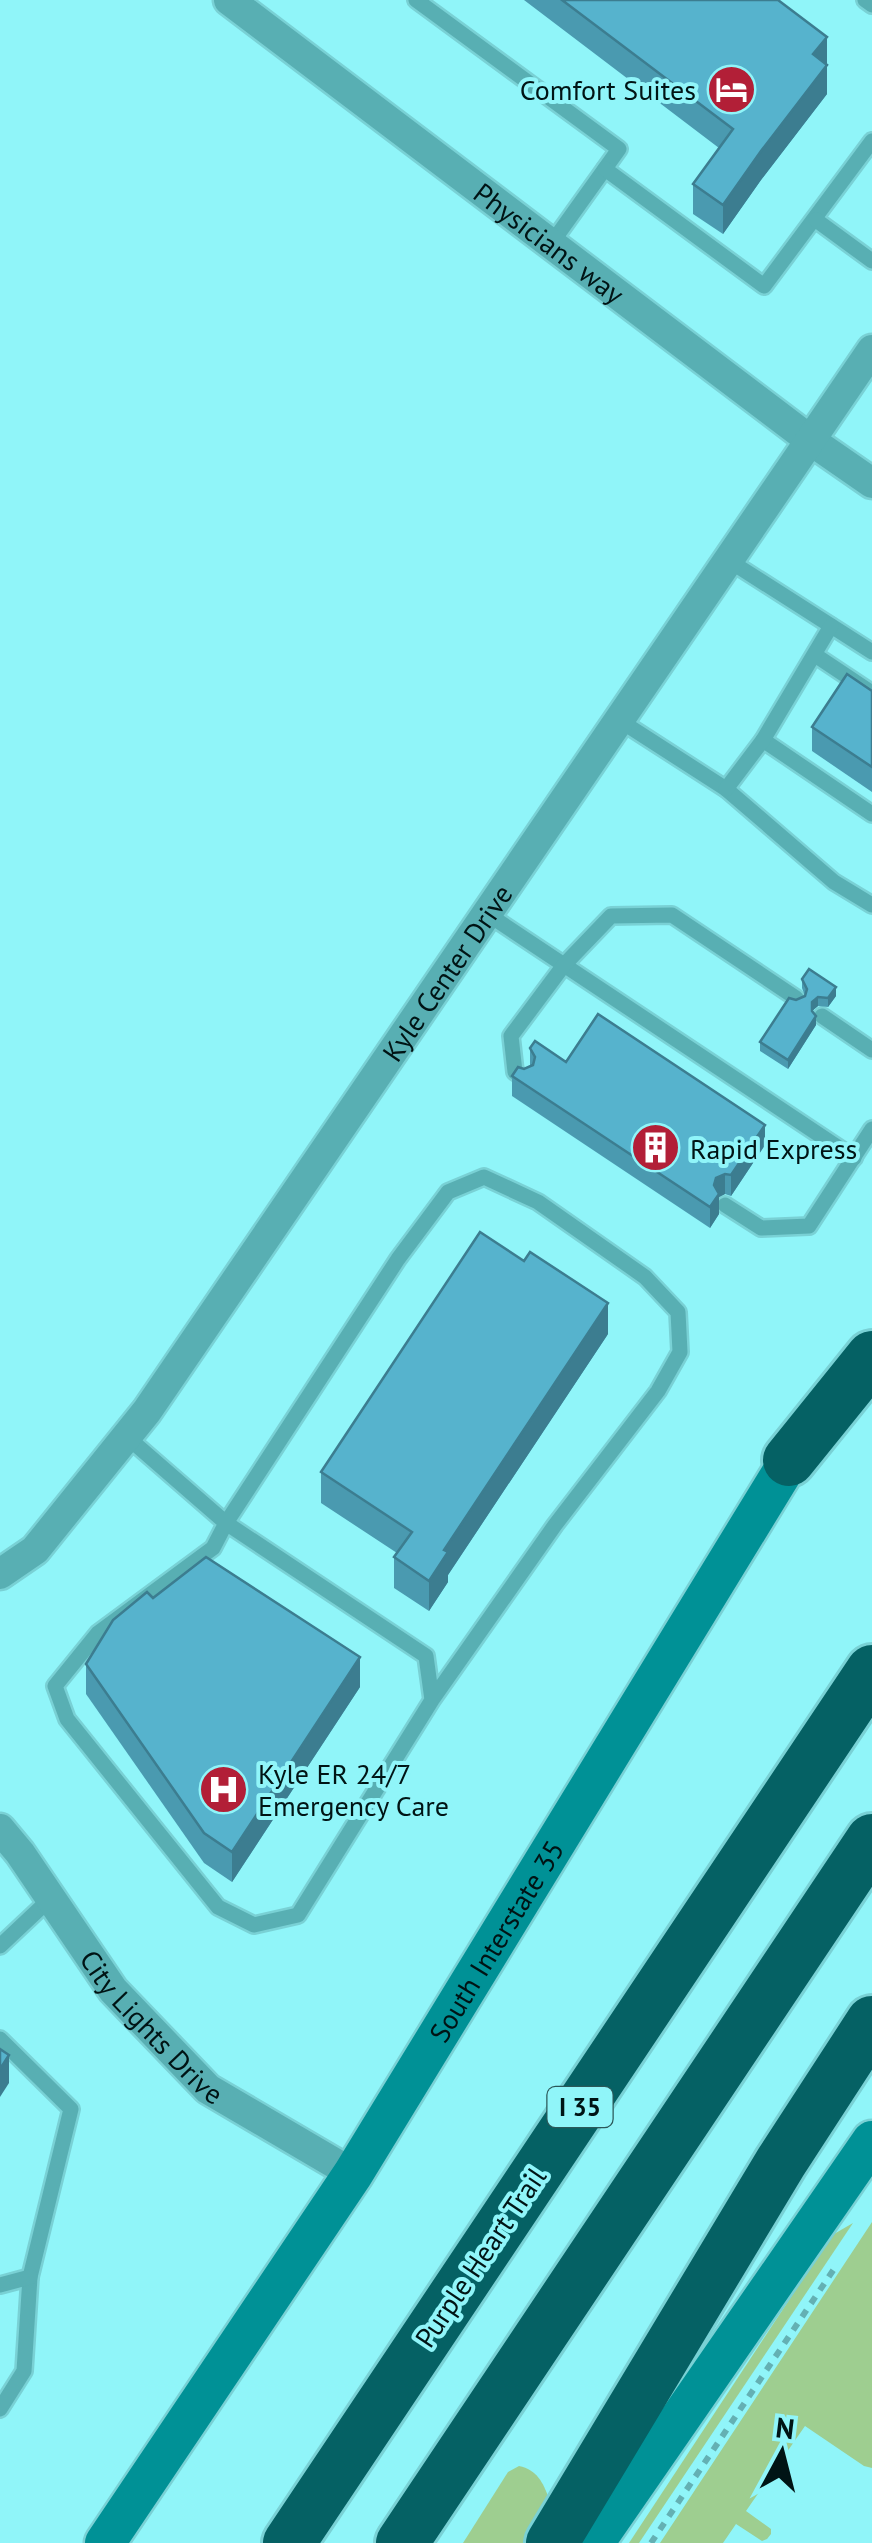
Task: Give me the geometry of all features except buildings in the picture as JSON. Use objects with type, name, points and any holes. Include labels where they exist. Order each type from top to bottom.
[{"type":"highway","points":[[789,1460],[872,1357]]},
{"type":"highway","name":"Purple Heart Trail","points":[[289,2543],[872,1671]]},
{"type":"highway","points":[[402,2543],[872,1840]]},
{"type":"highway","points":[[552,2543],[781,2162],[872,2022]]},
{"type":"main road","name":"South Interstate 35","points":[[104,2543],[353,2174],[789,1460],[872,1332]]},
{"type":"main road","points":[[594,2543],[675,2423],[867,2159]]},
{"type":"street","name":"Physicians way","points":[[242,4],[551,244],[810,440],[872,482]]},
{"type":"street","name":"Kyle Center Drive","points":[[0,1574],[35,1550],[147,1411],[872,350]]},
{"type":"street","name":"City Lights Drive","points":[[0,1829],[114,1990],[208,2089],[353,2174]]},
{"type":"lane","points":[[416,0],[619,149],[551,244]]},
{"type":"lane","points":[[866,0],[872,5]]},
{"type":"lane","points":[[605,170],[764,286],[872,141]]},
{"type":"lane","points":[[816,220],[872,260]]},
{"type":"lane","points":[[728,560],[872,652]]},
{"type":"lane","points":[[726,789],[763,740],[831,626]]},
{"type":"lane","points":[[815,656],[872,693]]},
{"type":"lane","points":[[618,720],[726,789],[834,882],[872,905]]},
{"type":"lane","points":[[763,740],[872,814]]},
{"type":"lane","points":[[486,913],[854,1158]]},
{"type":"lane","points":[[524,1078],[514,1072],[511,1036],[564,964],[611,916],[672,915],[796,998]]},
{"type":"lane","points":[[822,1016],[872,1050]]},
{"type":"lane","points":[[725,1205],[761,1228],[809,1226],[872,1129]]},
{"type":"lane","points":[[484,1177],[538,1202],[645,1277],[678,1312],[680,1352],[658,1392],[555,1525],[432,1700],[298,1914],[254,1926],[218,1906],[67,1719],[55,1686],[98,1633],[212,1548],[226,1523],[398,1258],[448,1192],[484,1177]]},
{"type":"lane","points":[[126,1436],[226,1523],[426,1656],[432,1700]]},
{"type":"lane","points":[[0,1946],[50,1898]]},
{"type":"lane","points":[[0,2039],[71,2109],[30,2278],[24,2371],[0,2409]]},
{"type":"lane","points":[[0,2285],[30,2278]]},
{"type":"path","points":[[651,2543],[842,2258]]},
{"type":"green space","points":[[872,2222],[872,2468],[805,2426],[746,2511],[771,2529],[767,2539],[762,2541],[736,2524],[723,2543],[660,2543]]},
{"type":"green space","points":[[853,2223],[639,2543],[629,2543],[818,2256],[834,2234]]},
{"type":"green space","points":[[519,2466],[538,2478],[549,2499],[524,2543],[463,2543],[508,2472]]},
{"type":"place","name":"Comfort Suites","points":[[731,89]]},
{"type":"place","name":"Rapid Express","points":[[655,1148]]},
{"type":"place","name":"Kyle ER 24/7 Emergency Care","points":[[223,1789]]}]
